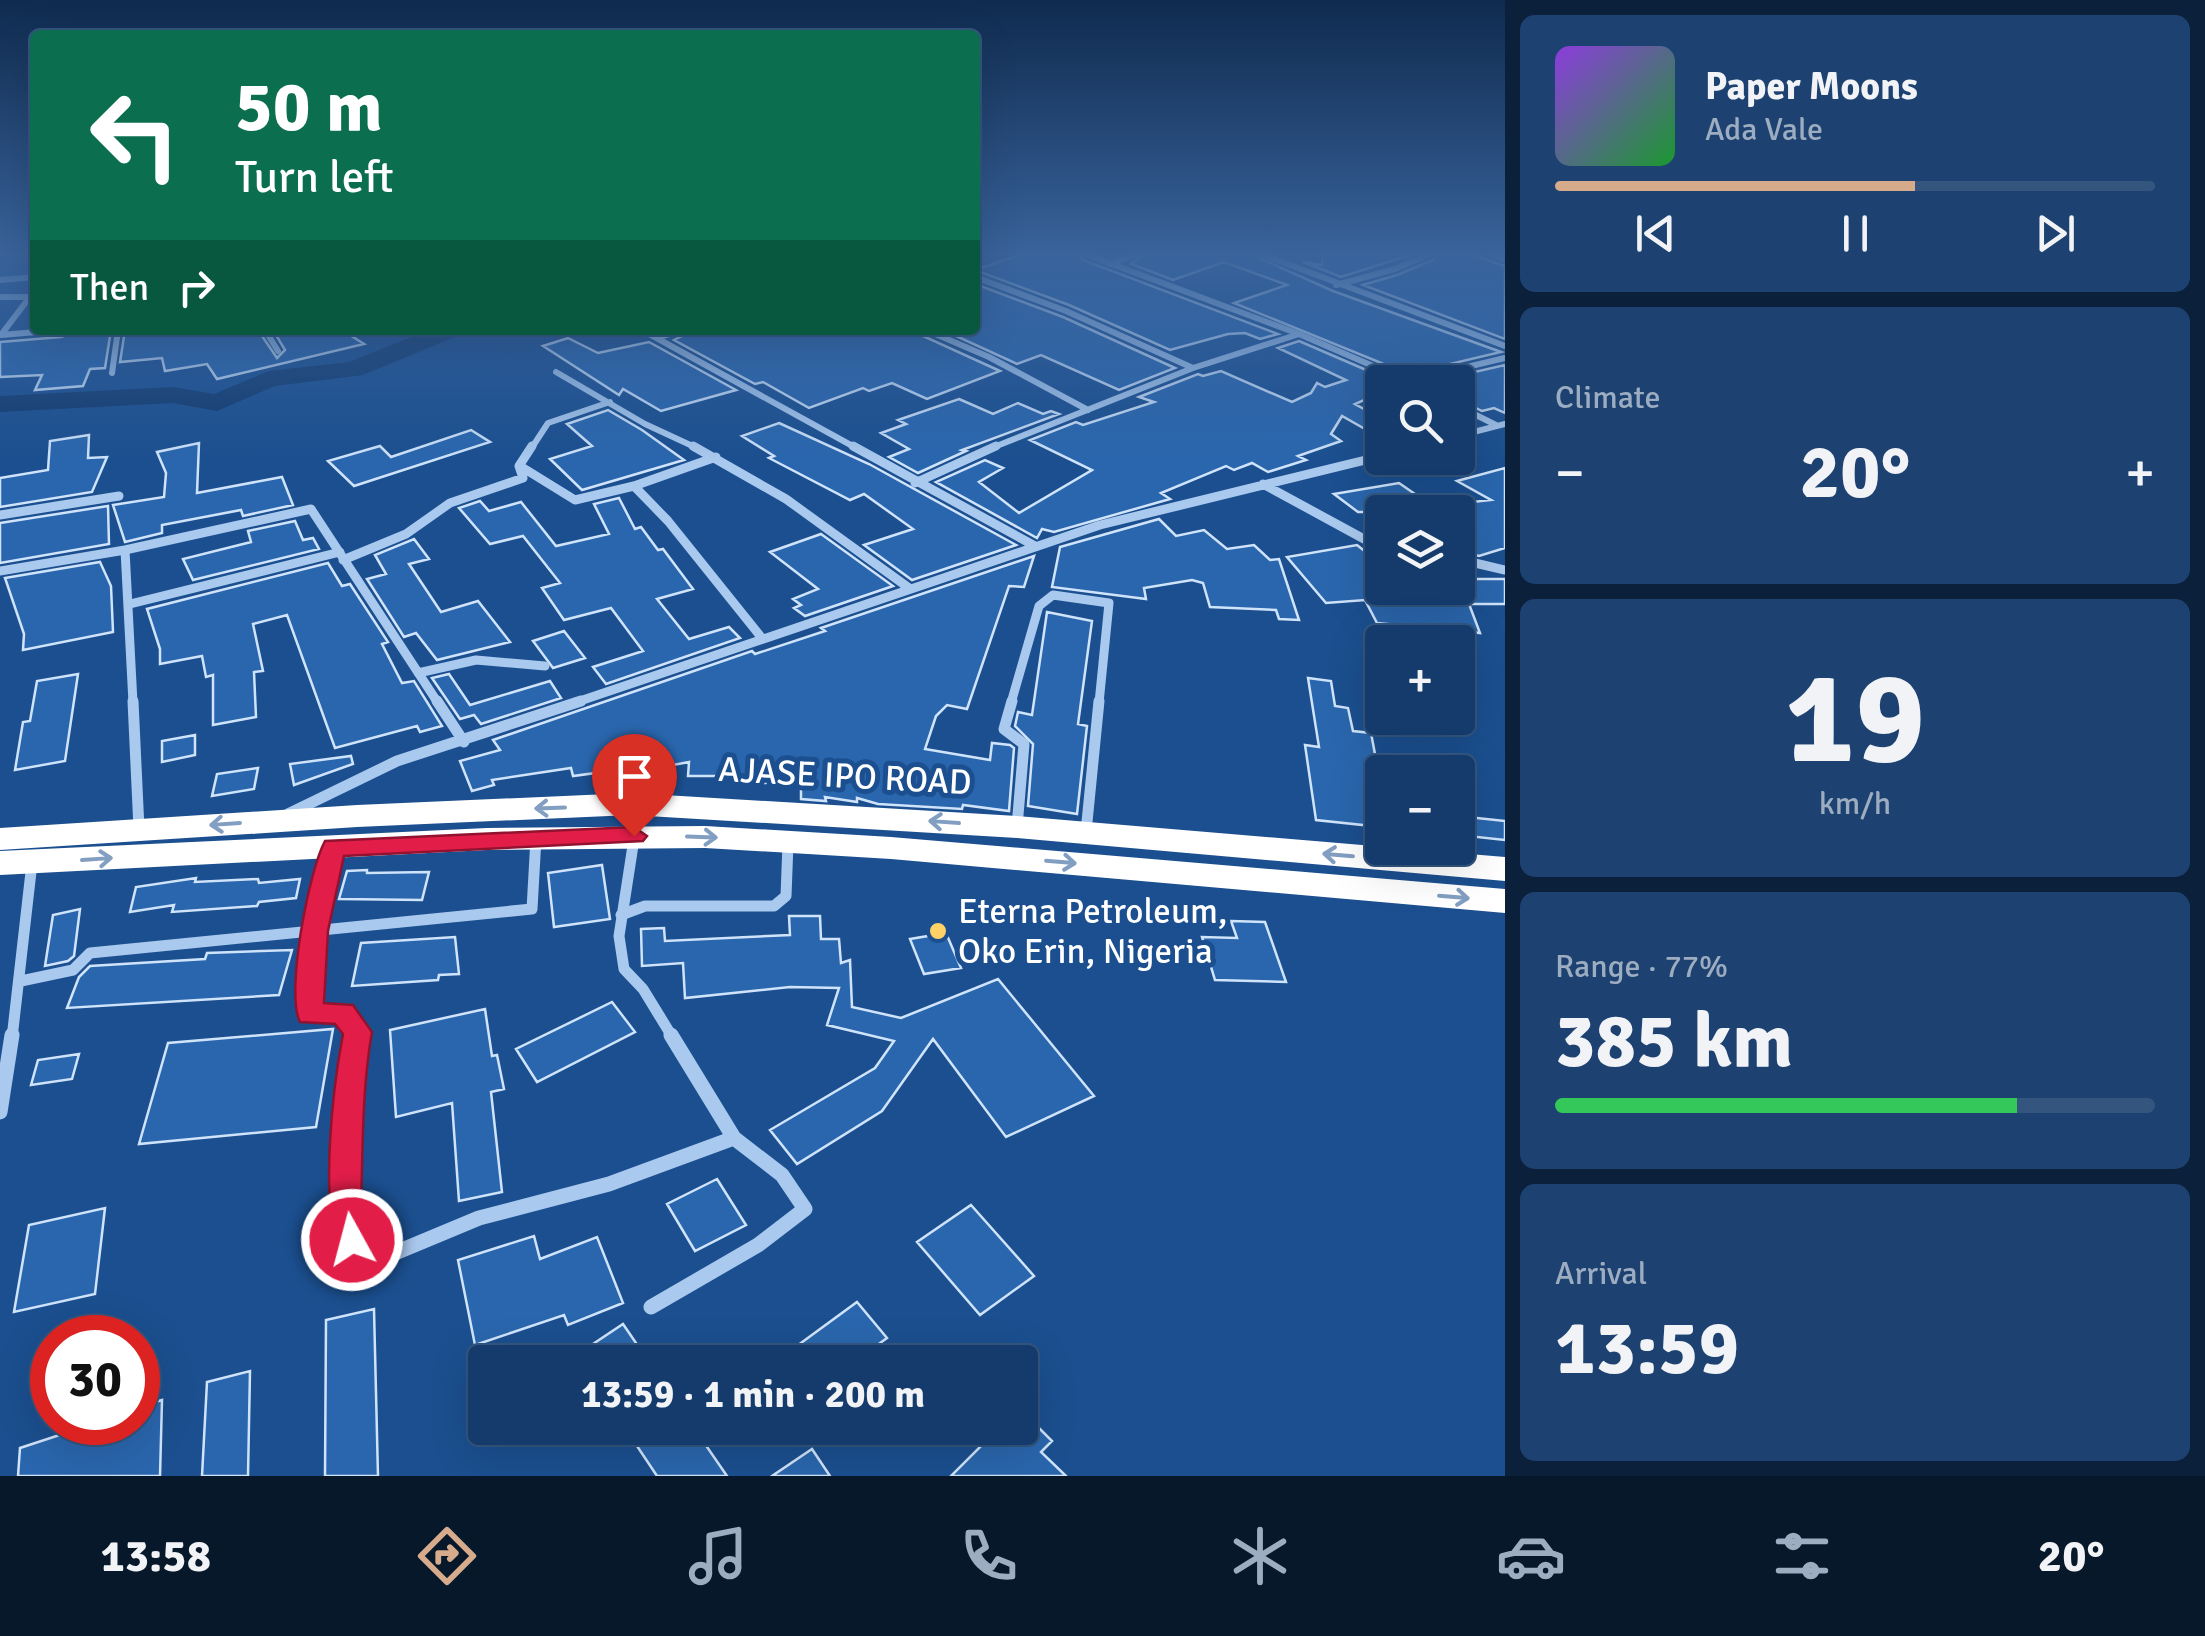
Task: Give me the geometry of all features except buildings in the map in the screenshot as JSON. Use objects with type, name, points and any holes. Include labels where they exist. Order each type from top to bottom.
[{"type":"highway","name":"AJASE IPO ROAD","points":[[16,863],[334,848],[631,804],[1016,826],[1505,869]]},
{"type":"highway","name":"AJASE IPO ROAD","points":[[0,839],[274,821],[491,825],[536,838],[634,836],[788,842],[1505,901]]},
{"type":"street","points":[[8,323],[1,335],[30,333]]},
{"type":"street","points":[[1092,323],[1192,368]]},
{"type":"street","points":[[1268,323],[1370,365]]},
{"type":"street","points":[[1441,323],[1505,346]]},
{"type":"street","points":[[914,483],[966,458],[1192,368],[1298,334]]},
{"type":"street","points":[[112,373],[117,335]]},
{"type":"street","points":[[268,335],[278,351]]},
{"type":"street","points":[[656,335],[914,483],[1035,546]]},
{"type":"street","points":[[659,336],[663,335]]},
{"type":"street","points":[[937,335],[1088,410]]},
{"type":"street","points":[[1475,366],[1505,358]]},
{"type":"street","points":[[556,372],[645,424],[717,457],[808,513],[909,588]]},
{"type":"street","points":[[519,466],[548,423],[610,402]]},
{"type":"street","points":[[1475,413],[1501,424]]},
{"type":"street","points":[[1475,431],[1501,424]]},
{"type":"street","points":[[519,466],[575,500],[634,486],[717,457]]},
{"type":"street","points":[[274,821],[398,761],[464,742],[1035,546],[1365,460]]},
{"type":"street","points":[[130,604],[391,542],[450,503],[523,478],[519,466]]},
{"type":"street","points":[[1262,484],[1365,539]]},
{"type":"street","points":[[634,486],[668,520],[761,637]]},
{"type":"street","points":[[0,515],[119,496]]},
{"type":"street","points":[[0,571],[124,550],[311,508],[464,742]]},
{"type":"street","points":[[124,550],[130,604],[127,635],[139,830]]},
{"type":"street","points":[[1475,564],[1505,570]]},
{"type":"street","points":[[1016,826],[1024,744],[1004,729],[1039,606],[1046,596],[1053,595],[1109,603],[1086,832]]},
{"type":"street","points":[[418,673],[476,660],[545,666]]},
{"type":"street","points":[[634,836],[619,936],[624,969],[643,989],[734,1138],[782,1175],[805,1209],[758,1246],[651,1307]]},
{"type":"street","points":[[21,981],[73,970],[90,953],[532,910],[536,838]]},
{"type":"street","points":[[621,915],[645,906],[774,906],[786,896],[788,842]]},
{"type":"street","points":[[334,848],[314,931],[310,1014],[342,1013],[358,1032],[352,1064],[344,1213],[358,1268],[479,1218],[609,1184],[734,1138]]},
{"type":"street","points":[[0,1112],[21,981],[16,863]]},
{"type":"waterway","points":[[0,404],[173,395],[217,403],[269,379],[354,369],[439,335]]},
{"type":"place","name":"Eterna Petroleum, Oko Erin, Nigeria","points":[[938,931]]},
{"type":"route","points":[[352,1240],[344,1213],[352,1064],[358,1032],[342,1013],[310,1014],[314,931],[334,848],[634,836]]}]
